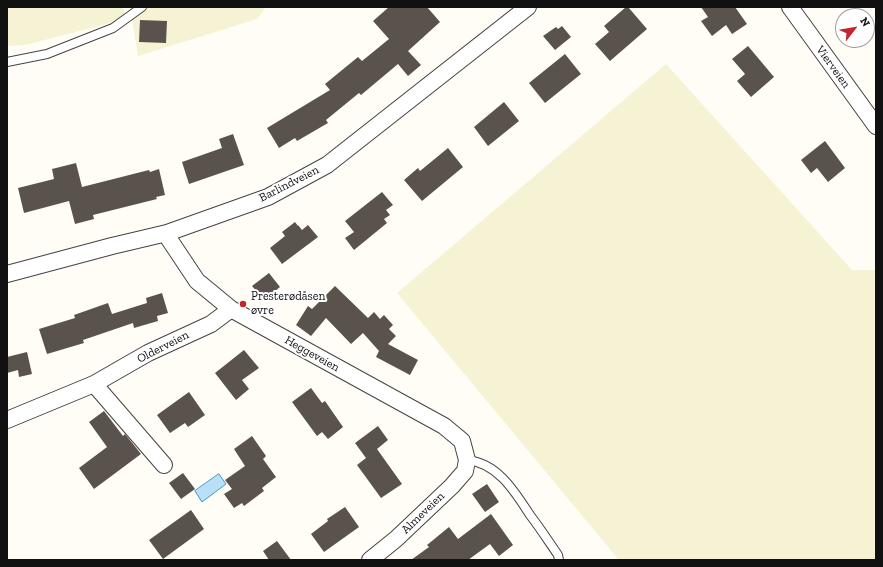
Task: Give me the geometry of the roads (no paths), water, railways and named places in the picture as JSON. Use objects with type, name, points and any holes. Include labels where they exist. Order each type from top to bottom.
[{"type":"street","name":"Barlindveien","points":[[7,274],[167,233],[268,197],[327,165],[528,7]]},
{"type":"street","name":"Vierveien","points":[[790,7],[876,126]]},
{"type":"street","name":"Heggeveien","points":[[167,233],[169,239],[197,281],[231,309],[444,426],[462,441],[468,460]]},
{"type":"street","name":"Olderveien","points":[[7,420],[94,384],[148,353],[211,324],[231,309]]},
{"type":"street","points":[[94,384],[164,465]]},
{"type":"street","name":"Almeveien","points":[[370,560],[396,539],[452,486],[465,471],[468,460]]},
{"type":"lane","points":[[7,62],[47,54],[113,28],[142,7]]},
{"type":"lane","points":[[468,460],[476,461],[494,470],[511,486],[558,556],[559,560]]},
{"type":"water","points":[[219,474],[226,484],[202,502],[195,491]]},
{"type":"place","name":"Presterødåsen øvre","points":[[243,304]]}]
